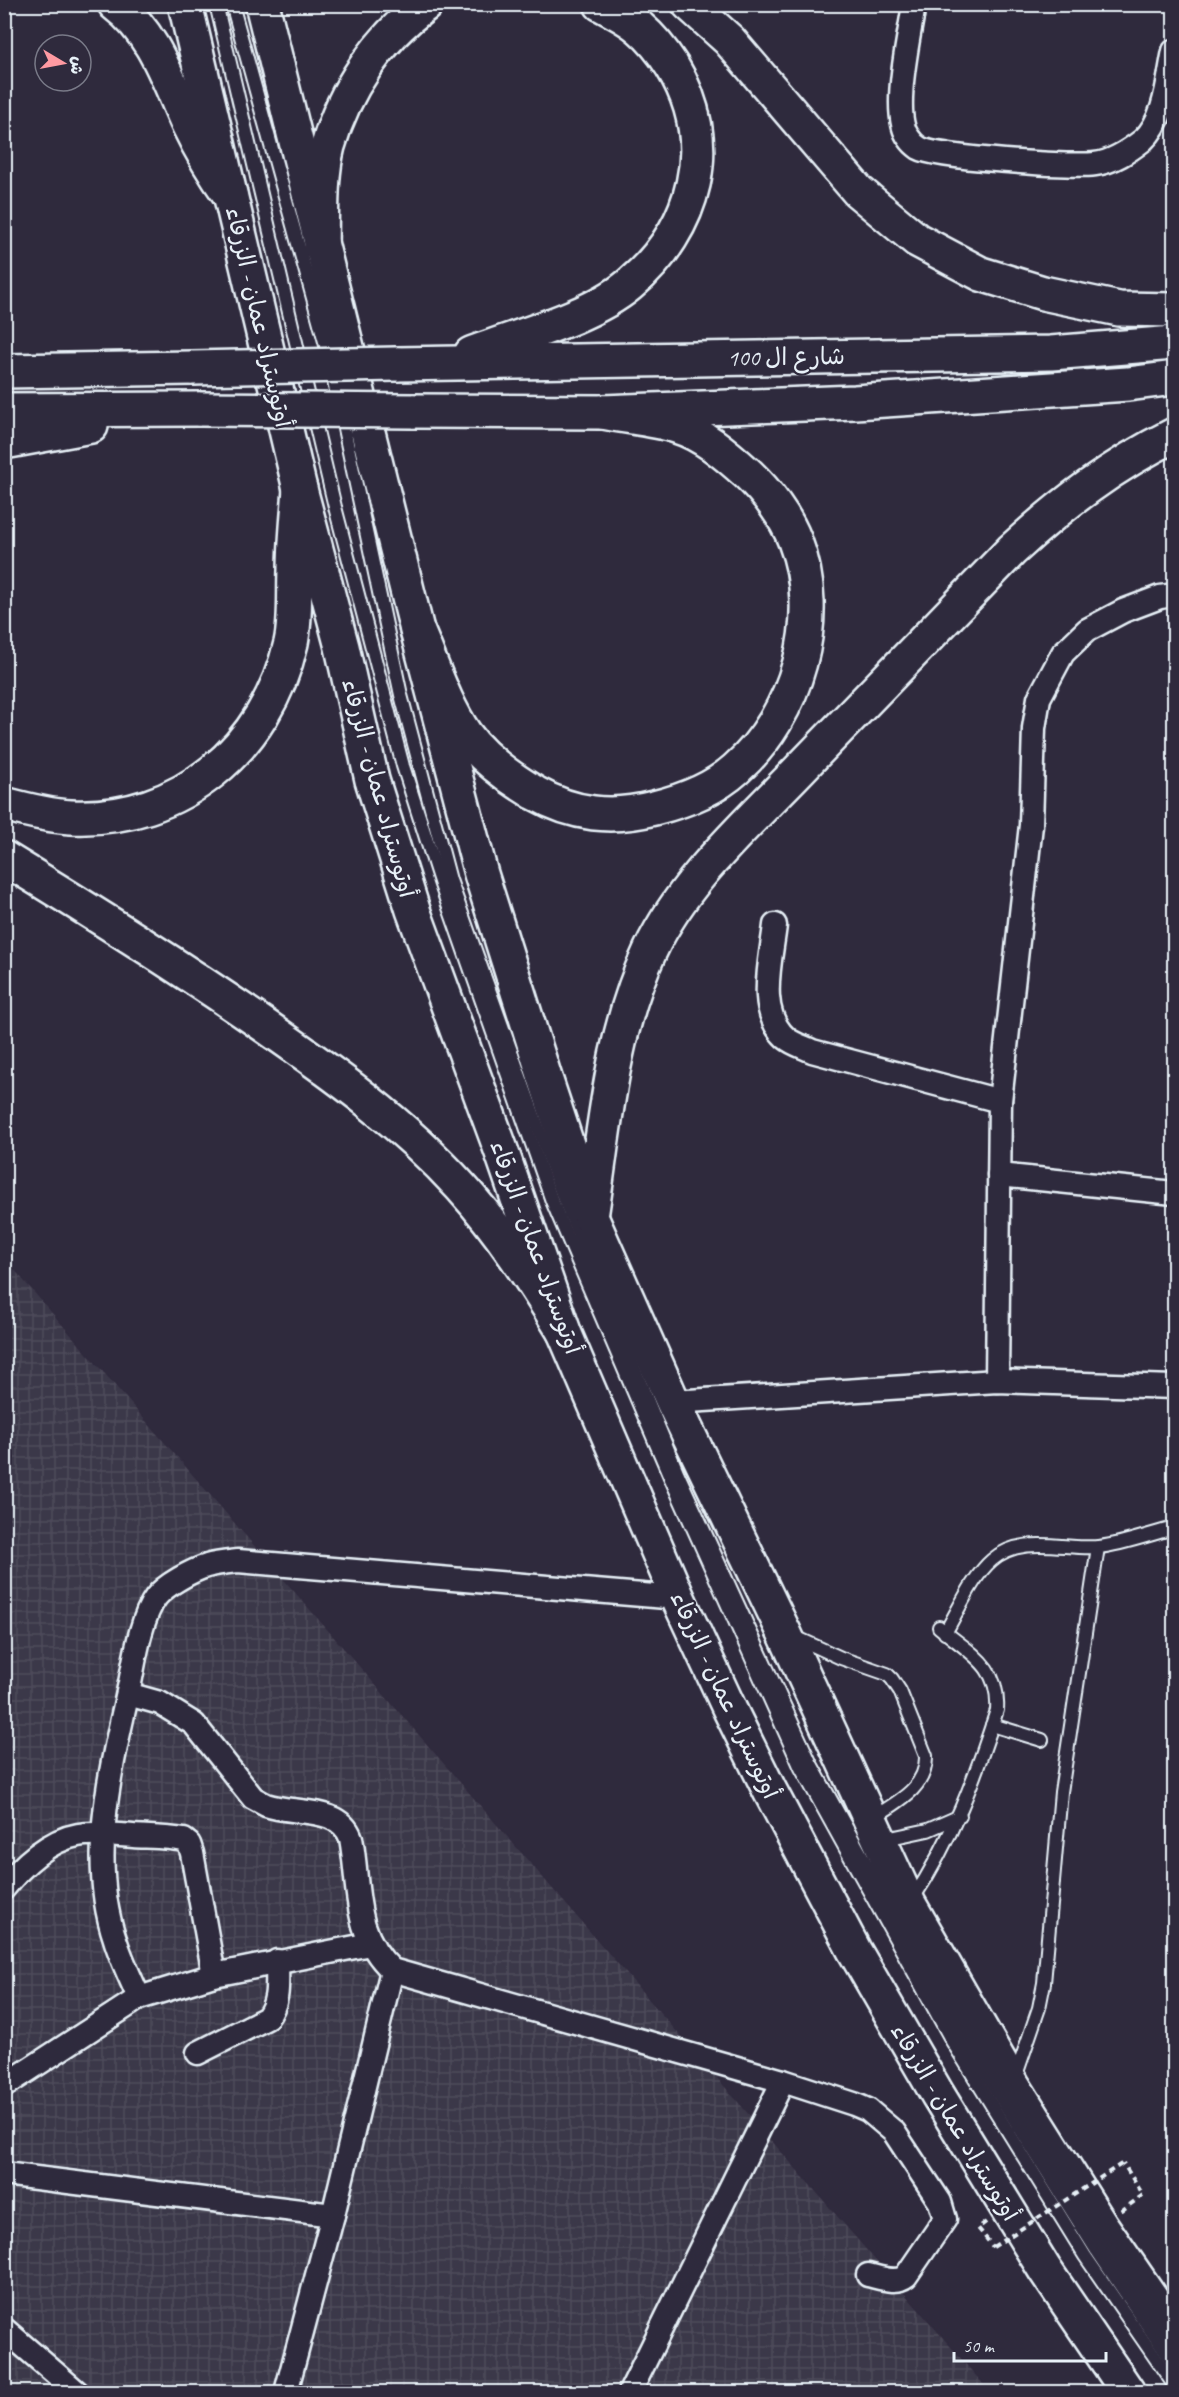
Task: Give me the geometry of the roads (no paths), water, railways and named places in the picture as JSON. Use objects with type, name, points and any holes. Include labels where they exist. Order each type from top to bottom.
[{"type":"highway","points":[[115,4],[154,47],[200,148],[230,195]]},
{"type":"highway","name":"أوتوستراد عمان - الزرقاء","points":[[185,4],[300,489],[342,647],[372,780],[391,846],[564,1332],[678,1598],[770,1791],[854,1950],[944,2105],[1045,2270],[1128,2392]]},
{"type":"highway","points":[[262,4],[417,630],[481,874],[591,1217],[673,1402],[784,1632],[909,1904],[1013,2085],[1101,2225],[1174,2331]]},
{"type":"highway","points":[[321,247],[324,172],[328,146],[351,90],[400,18],[407,19],[426,4]]},
{"type":"highway","points":[[448,362],[571,318],[628,287],[652,264],[671,238],[686,209],[695,178],[697,148],[694,117],[685,88],[661,49],[640,27],[601,4]]},
{"type":"highway","points":[[689,4],[729,40],[858,190],[917,240],[981,274],[1042,293],[1119,309],[1174,310]]},
{"type":"highway","name":"شارع ال 100","points":[[4,371],[1051,353],[1174,343]]},
{"type":"highway","points":[[4,350],[81,370]]},
{"type":"highway","name":"شارع ال 100","points":[[4,410],[603,412],[855,402],[1128,384],[1174,378]]},
{"type":"highway","points":[[4,442],[87,427],[140,409]]},
{"type":"highway","points":[[417,630],[453,713],[466,735],[483,754],[523,786],[566,808],[592,815],[615,815],[666,805],[713,786],[736,769],[761,741],[786,701],[801,656],[807,610],[802,563],[795,541],[770,499],[754,480],[717,448],[676,426],[603,412]]},
{"type":"highway","points":[[591,1217],[618,1045],[626,1012],[651,950],[688,891],[741,830],[1012,550],[1051,513],[1094,481],[1140,452],[1174,435]]},
{"type":"highway","points":[[4,804],[40,813],[70,817],[101,817],[132,812],[161,802],[189,788],[214,771],[237,750],[272,699],[291,640],[300,489]]},
{"type":"highway","points":[[4,858],[213,990],[330,1071],[377,1107],[421,1146],[470,1197],[500,1233],[564,1332]]},
{"type":"street","points":[[914,4],[900,106],[902,124],[908,138],[919,148],[948,155],[1096,164],[1123,155],[1145,138],[1161,113],[1174,51]]},
{"type":"street","points":[[997,1381],[1000,1101],[1031,825],[1034,728],[1039,698],[1063,653],[1087,630],[1123,611],[1160,597],[1174,595]]},
{"type":"street","points":[[775,926],[768,987],[770,1010],[774,1024],[788,1040],[812,1051],[1000,1101]]},
{"type":"street","points":[[999,1175],[1174,1192]]},
{"type":"street","points":[[673,1402],[997,1381],[1174,1388]]},
{"type":"street","points":[[139,1998],[114,1938],[103,1866],[103,1834],[112,1773],[142,1627],[157,1596],[179,1580],[207,1566],[238,1561],[678,1598]]},
{"type":"street","points":[[128,1694],[160,1703],[194,1724],[253,1798],[266,1805],[322,1815],[342,1823],[351,1838],[362,1917],[370,1944],[381,1960],[392,1970],[783,2081],[854,2104],[881,2120],[905,2148],[940,2202],[945,2219],[901,2280],[868,2275]]},
{"type":"street","points":[[4,1888],[14,1875],[43,1850],[62,1839],[78,1835],[103,1834],[178,1839],[189,1844],[214,1975]]},
{"type":"street","points":[[4,2086],[139,1998],[214,1975],[370,1944]]},
{"type":"street","points":[[198,2053],[267,2018],[274,2009],[277,1998],[277,1961]]},
{"type":"street","points":[[286,2392],[333,2215],[392,1970]]},
{"type":"street","points":[[630,2392],[783,2081]]},
{"type":"street","points":[[4,2174],[333,2215]]},
{"type":"street","points":[[4,2329],[77,2392]]},
{"type":"lane","points":[[216,4],[335,507],[403,766],[440,882],[552,1201],[670,1479],[801,1768],[952,2041],[1085,2256],[1174,2385]]},
{"type":"lane","points":[[232,4],[327,349],[401,695],[450,880],[563,1197],[678,1474],[811,1764],[963,2038],[1097,2251],[1174,2365]]},
{"type":"lane","points":[[909,1904],[936,1862],[960,1816],[997,1710],[998,1695],[987,1667],[942,1630],[980,1574],[992,1560],[1008,1550],[1025,1545],[1098,1547],[1174,1528]]},
{"type":"lane","points":[[1013,2085],[1039,2008],[1044,1983],[1061,1792],[1098,1547]]},
{"type":"lane","points":[[784,1632],[831,1654],[887,1674],[900,1691],[926,1756],[926,1766],[919,1784],[874,1830]]},
{"type":"lane","points":[[992,1725],[1042,1740]]},
{"type":"lane","points":[[874,1830],[928,1830],[960,1816]]}]
